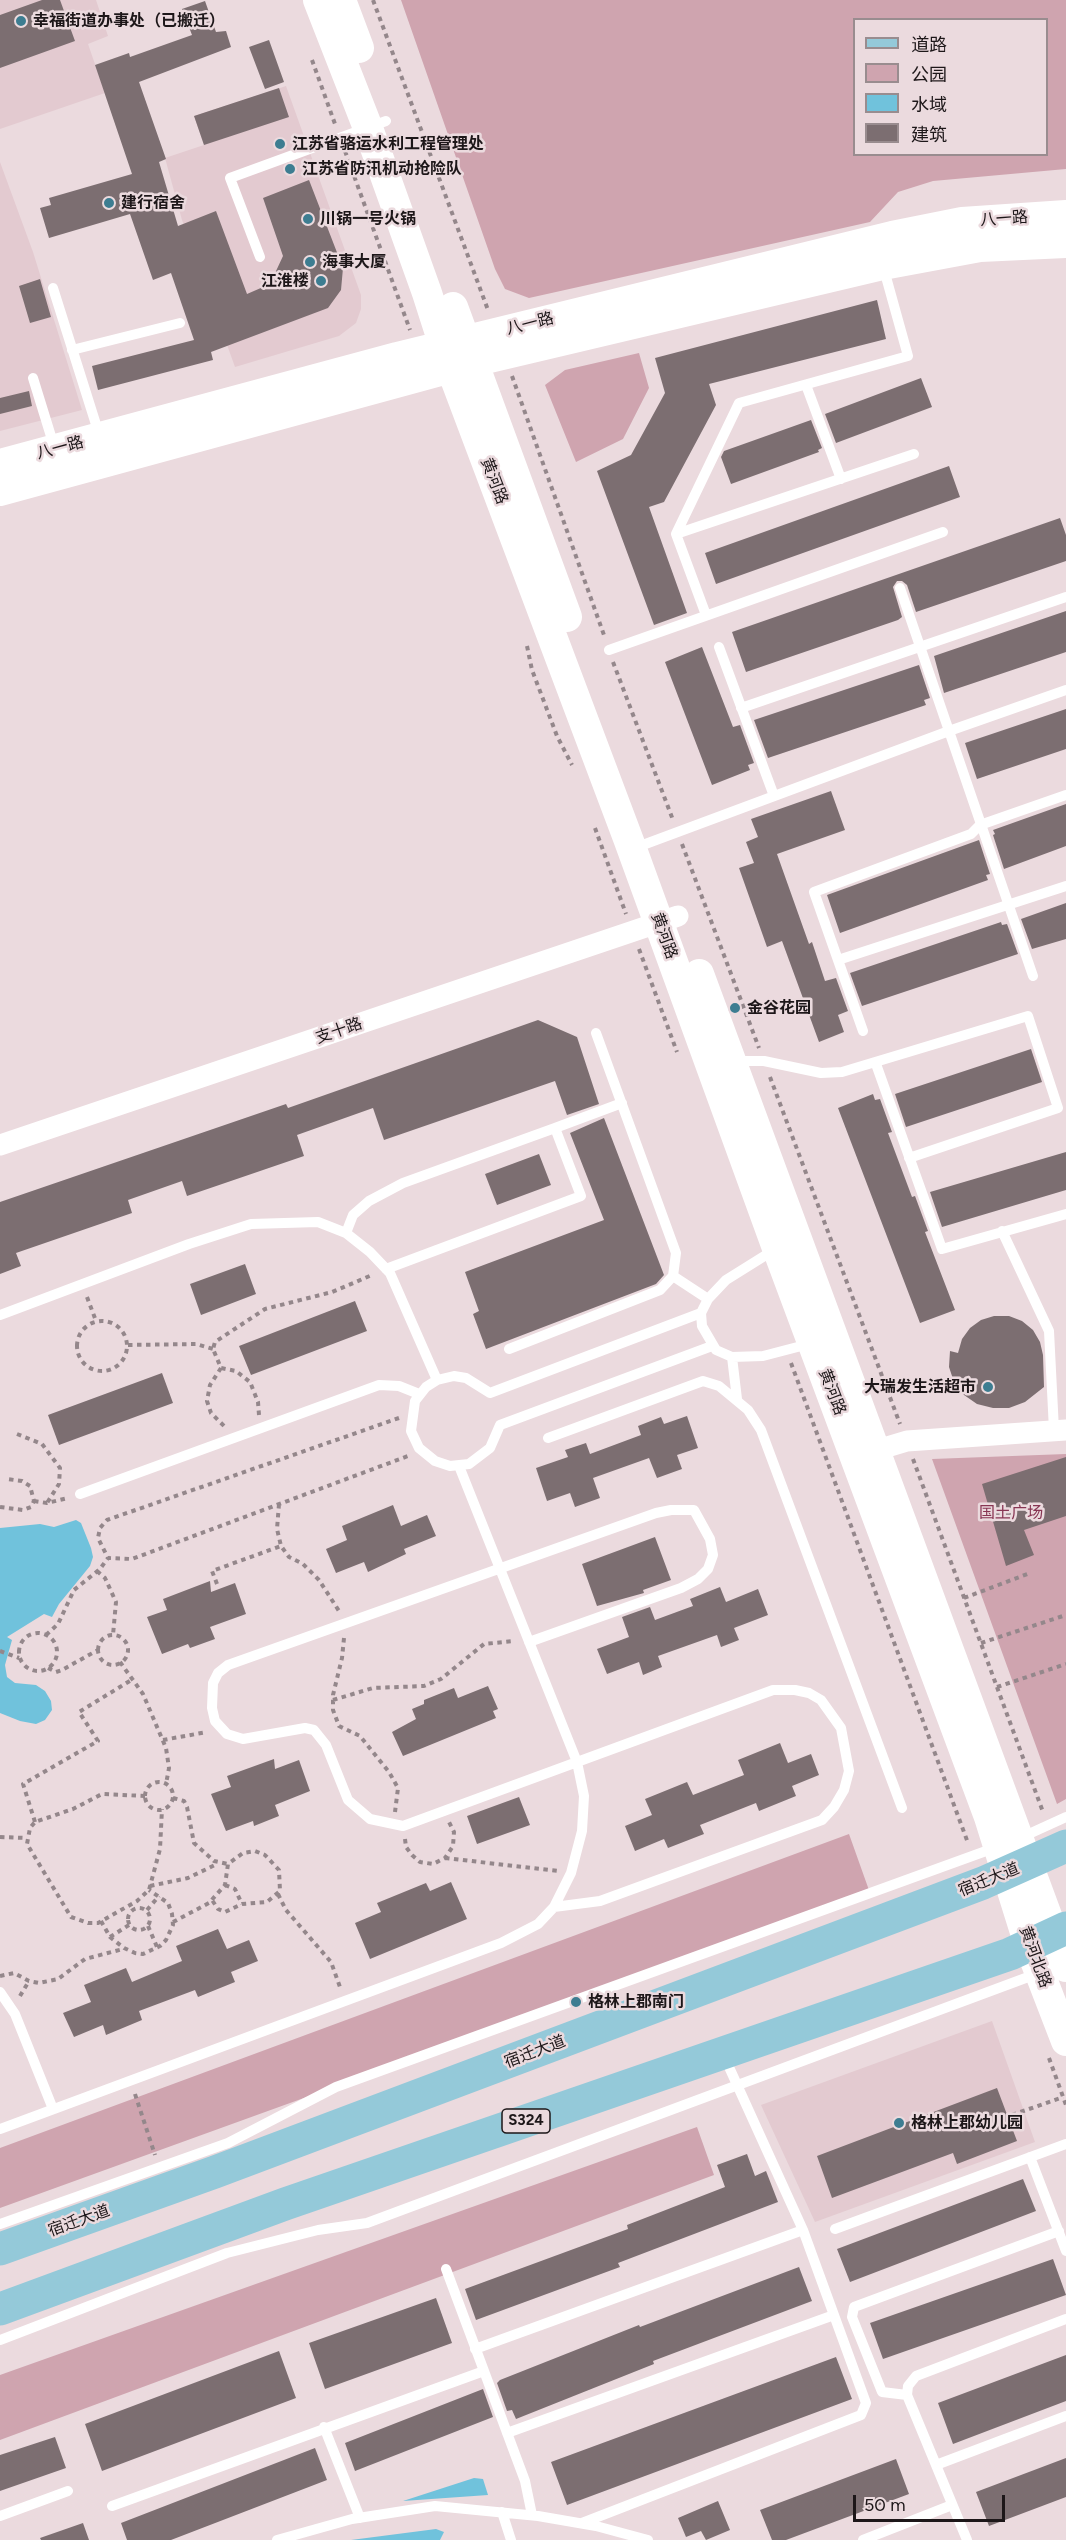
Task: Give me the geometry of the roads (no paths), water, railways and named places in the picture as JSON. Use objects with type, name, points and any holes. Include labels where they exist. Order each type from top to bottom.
[{"type":"main road","name":"黄河路","points":[[318,0],[377,124]]},
{"type":"main road","name":"黄河路","points":[[341,0],[377,124],[450,354],[653,841],[656,923],[777,1248],[800,1347],[1006,1855]]},
{"type":"main road","name":"八一路","points":[[500,344],[892,236],[962,222],[1066,215]]},
{"type":"main road","name":"八一路","points":[[0,464],[450,354],[980,247],[1066,243]]},
{"type":"main road","name":"八一路","points":[[0,491],[450,354]]},
{"type":"main road","name":"黄河路","points":[[656,923],[732,1061],[877,1450],[1006,1855]]},
{"type":"main road","name":"宿迁大道","points":[[0,2249],[215,2172],[1057,1836]]},
{"type":"main road","name":"黄河北路","points":[[1006,1855],[1054,1957],[1056,2046]]},
{"type":"main road","name":"S324","points":[[0,2309],[285,2204],[723,2054],[1054,1957]]},
{"type":"street","name":"支十路","points":[[0,1145],[656,923]]},
{"type":"street","points":[[877,1450],[907,1442],[1060,1430]]},
{"type":"lane","points":[[260,257],[230,178],[377,124]]},
{"type":"lane","points":[[706,615],[676,534],[739,403],[908,356],[883,265]]},
{"type":"lane","points":[[53,288],[100,438]]},
{"type":"lane","points":[[72,350],[180,322]]},
{"type":"lane","points":[[33,378],[55,450]]},
{"type":"lane","points":[[806,385],[841,478]]},
{"type":"lane","points":[[676,534],[914,454]]},
{"type":"lane","points":[[609,650],[943,532]]},
{"type":"lane","points":[[900,588],[1033,976]]},
{"type":"lane","points":[[741,708],[1066,597]]},
{"type":"lane","points":[[719,647],[774,796]]},
{"type":"lane","points":[[653,841],[949,730],[1066,690]]},
{"type":"lane","points":[[863,1031],[814,892],[971,834],[980,825],[1066,795]]},
{"type":"lane","points":[[838,960],[1066,886]]},
{"type":"lane","points":[[732,1061],[764,1061],[833,1073],[876,1064],[1028,1016],[1058,1108],[909,1158]]},
{"type":"lane","points":[[509,1349],[660,1290],[673,1276],[676,1253],[596,1033]]},
{"type":"lane","points":[[876,1064],[942,1249],[1066,1214]]},
{"type":"lane","points":[[346,1233],[353,1215],[369,1201],[403,1184],[622,1103]]},
{"type":"lane","points":[[386,1269],[582,1196],[555,1128]]},
{"type":"lane","points":[[0,1315],[82,1283],[251,1224],[318,1222],[346,1233],[386,1269],[404,1298],[437,1380]]},
{"type":"lane","points":[[1002,1231],[1049,1331],[1060,1430]]},
{"type":"lane","points":[[777,1248],[726,1280],[708,1299],[701,1313],[702,1326],[712,1346],[732,1357],[745,1359],[800,1347]]},
{"type":"lane","points":[[673,1276],[708,1299]]},
{"type":"lane","points":[[701,1313],[490,1393],[477,1382],[466,1378],[454,1376],[437,1380],[419,1394],[411,1414],[411,1431],[422,1451],[435,1461],[459,1466],[483,1456],[497,1437],[500,1425],[712,1346]]},
{"type":"lane","points":[[732,1357],[737,1399]]},
{"type":"lane","points":[[548,1438],[704,1381],[718,1386],[748,1410],[761,1430],[903,1808]]},
{"type":"lane","points":[[80,1494],[379,1384],[399,1386],[419,1394]]},
{"type":"lane","points":[[0,2129],[501,1943],[538,1924],[554,1907],[571,1873],[582,1831],[584,1796],[577,1761],[459,1466]]},
{"type":"lane","points":[[529,1642],[681,1588],[698,1579],[708,1569],[713,1555],[710,1539],[694,1510],[671,1510],[228,1665],[218,1673],[213,1683],[212,1708],[215,1721],[227,1734],[243,1739],[305,1728],[314,1730],[326,1745],[348,1800],[370,1820],[403,1826],[773,1690],[795,1690],[821,1700],[841,1728],[849,1772],[844,1790],[834,1807],[822,1820],[600,1901],[554,1907]]},
{"type":"lane","points":[[1057,1836],[1066,1817]]},
{"type":"lane","points":[[0,2224],[228,2143],[336,2087],[1006,1855]]},
{"type":"lane","points":[[0,2340],[227,2253],[318,2230],[367,2223],[737,2086],[1054,1957]]},
{"type":"lane","points":[[0,1992],[15,2014],[53,2109]]},
{"type":"lane","points":[[582,2523],[861,2415],[866,2403],[803,2230],[723,2054]]},
{"type":"lane","points":[[835,2229],[1066,2144]]},
{"type":"lane","points":[[1030,2157],[1066,2251]]},
{"type":"lane","points":[[476,2349],[803,2230]]},
{"type":"lane","points":[[907,2395],[882,2392],[852,2317],[854,2307],[1059,2231]]},
{"type":"lane","points":[[446,2269],[525,2481],[532,2515]]},
{"type":"lane","points":[[507,2433],[834,2314]]},
{"type":"lane","points":[[967,2540],[907,2395],[908,2386],[916,2376],[1066,2319]]},
{"type":"lane","points":[[112,2506],[324,2427],[484,2371]]},
{"type":"lane","points":[[936,2465],[1066,2416]]},
{"type":"lane","points":[[324,2427],[360,2518]]},
{"type":"lane","points":[[0,2516],[68,2491]]},
{"type":"lane","points":[[863,2540],[952,2505]]},
{"type":"lane","points":[[277,2540],[360,2518],[435,2506],[532,2515],[582,2523],[648,2540]]},
{"type":"lane","points":[[502,2512],[512,2540]]},
{"type":"water","points":[[76,1520],[81,1523],[91,1548],[93,1557],[90,1566],[59,1604],[52,1617],[44,1614],[7,1637],[12,1640],[5,1665],[7,1677],[15,1683],[36,1685],[45,1691],[51,1701],[52,1710],[45,1720],[36,1724],[20,1721],[0,1713],[0,1528],[40,1524],[54,1527]]},
{"type":"water","points":[[474,2478],[483,2479],[488,2495],[403,2501]]},
{"type":"water","points":[[436,2529],[444,2532],[440,2540],[351,2540]]},
{"type":"place","name":"幸福街道办事处（已搬迁）","points":[[21,21]]},
{"type":"place","name":"江苏省骆运水利工程管理处","points":[[280,144]]},
{"type":"place","name":"江苏省防汛机动抢险队","points":[[290,169]]},
{"type":"place","name":"建行宿舍","points":[[109,203]]},
{"type":"place","name":"川锅一号火锅","points":[[308,219]]},
{"type":"place","name":"海事大厦","points":[[310,262]]},
{"type":"place","name":"江淮楼","points":[[321,281]]},
{"type":"place","name":"金谷花园","points":[[735,1008]]},
{"type":"place","name":"大瑞发生活超市","points":[[988,1387]]},
{"type":"place","name":"格林上郡南门","points":[[576,2002]]},
{"type":"place","name":"格林上郡幼儿园","points":[[899,2123]]},
{"type":"park label","name":"国土广场","points":[[1011,1513]]}]
